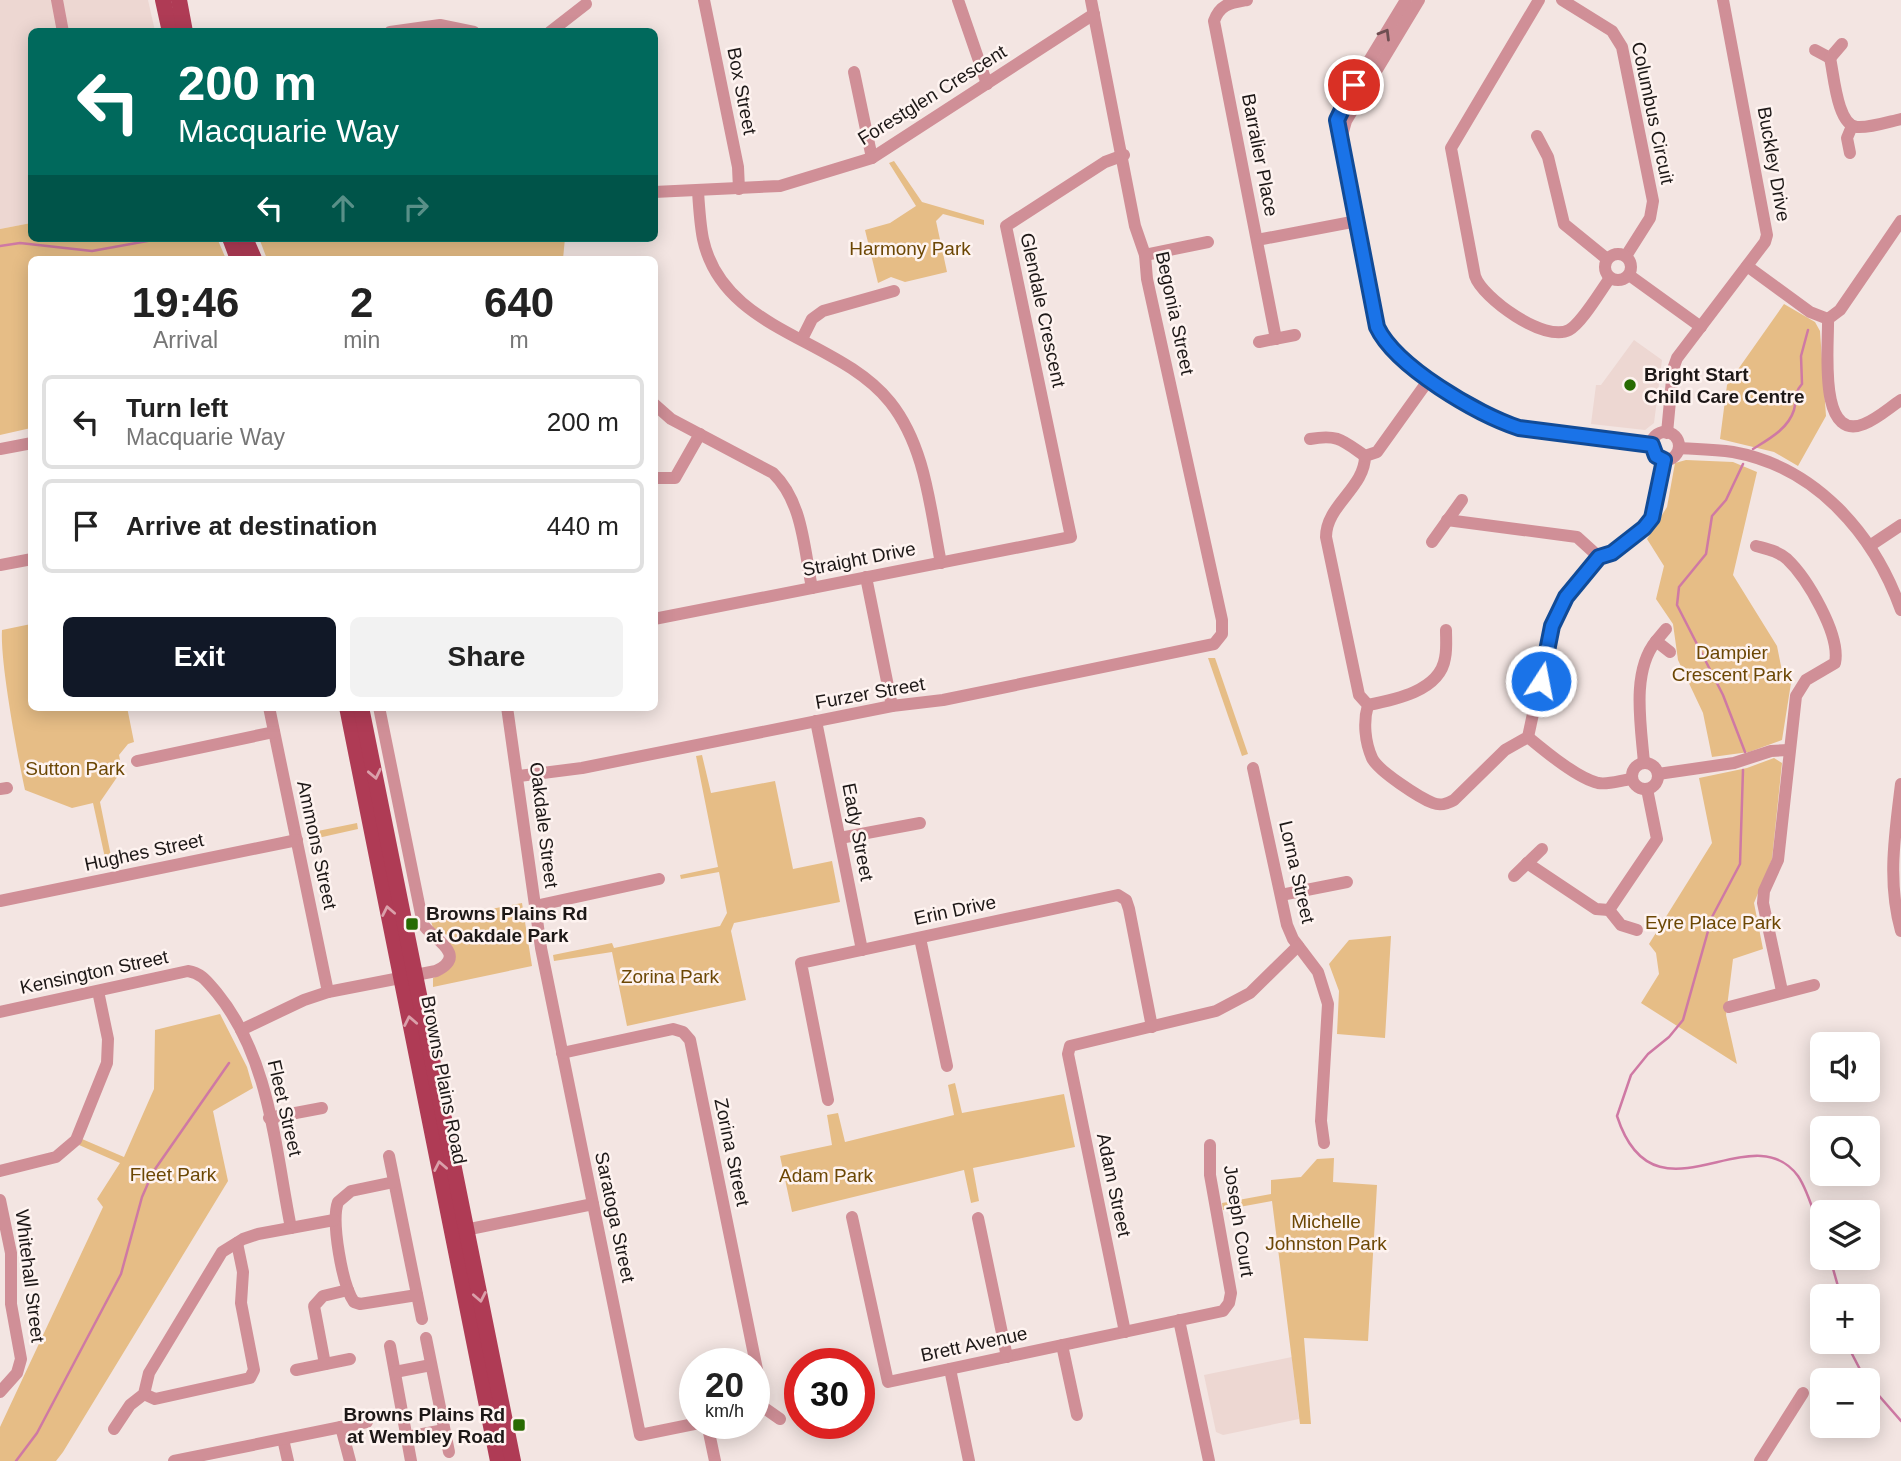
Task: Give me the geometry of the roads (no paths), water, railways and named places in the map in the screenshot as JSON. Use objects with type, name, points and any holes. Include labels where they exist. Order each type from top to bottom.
[{"type":"main road","points":[[163,0],[169,28]]},
{"type":"main road","points":[[179,0],[184,28]]},
{"type":"main road","name":"Browns Plains Road","points":[[348,711],[409,976]]},
{"type":"main road","name":"Browns Plains Road","points":[[362,711],[409,976],[460,1231],[513,1461]]},
{"type":"main road","name":"Browns Plains Road","points":[[460,1231],[498,1461]]},
{"type":"street","points":[[57,0],[62,28]]},
{"type":"street","name":"Box Street","points":[[704,0],[738,167],[739,189]]},
{"type":"street","points":[[958,0],[987,84]]},
{"type":"street","name":"Begonia Street","points":[[1091,0],[1124,155],[1135,226],[1145,255],[1147,279],[1222,620],[1222,634]]},
{"type":"street","name":"Barralier Place","points":[[1247,0],[1228,3],[1218,10],[1214,21],[1276,339]]},
{"type":"street","points":[[1539,0],[1451,148],[1475,276],[1482,290],[1533,327],[1561,332],[1573,328],[1610,278]]},
{"type":"street","name":"Columbus Circuit","points":[[1562,0],[1612,31],[1622,47],[1653,201],[1650,218],[1626,256]]},
{"type":"street","name":"Buckley Drive","points":[[1667,433],[1673,369],[1765,242],[1767,227],[1723,0]]},
{"type":"street","points":[[1407,3],[1346,121],[1340,138],[1377,327],[1396,354],[1478,412],[1519,428],[1652,445]]},
{"type":"street","points":[[555,28],[586,4]]},
{"type":"street","name":"Forestglen Crescent","points":[[658,192],[780,186],[872,158],[1094,15]]},
{"type":"street","points":[[419,28],[440,25],[455,28]]},
{"type":"street","points":[[1830,58],[1842,44]]},
{"type":"street","points":[[1815,50],[1830,58]]},
{"type":"street","points":[[1830,58],[1841,111],[1852,126],[1901,120]]},
{"type":"street","points":[[854,72],[872,158]]},
{"type":"street","points":[[1850,153],[1847,138],[1852,126]]},
{"type":"street","points":[[1536,136],[1548,156],[1564,224],[1607,259]]},
{"type":"street","name":"Glendale Crescent","points":[[1071,537],[1006,226],[1105,162],[1124,155]]},
{"type":"street","points":[[698,191],[703,241],[727,288],[761,318],[848,365],[870,381],[905,425],[923,473],[941,563]]},
{"type":"street","points":[[1257,240],[1357,221]]},
{"type":"street","points":[[1828,319],[1840,310],[1899,228]]},
{"type":"street","points":[[1145,255],[1208,243]]},
{"type":"street","points":[[1618,254],[1626,256],[1631,267],[1629,275],[1622,279],[1610,278],[1605,271],[1607,259],[1618,254]]},
{"type":"street","points":[[1747,266],[1810,312],[1828,319]]},
{"type":"street","points":[[1629,275],[1701,327]]},
{"type":"street","points":[[802,339],[812,319],[823,311],[894,291]]},
{"type":"street","points":[[1828,319],[1830,403],[1839,419],[1846,425],[1865,424],[1901,400]]},
{"type":"street","points":[[1259,342],[1295,335]]},
{"type":"street","points":[[1365,456],[1377,452],[1430,378]]},
{"type":"street","points":[[658,407],[671,418],[773,473],[787,487],[794,503],[812,588]]},
{"type":"street","points":[[1667,433],[1676,438],[1679,448],[1675,456],[1664,460],[1656,456],[1652,445],[1655,437],[1667,433]]},
{"type":"street","points":[[658,478],[675,478],[700,434]]},
{"type":"street","points":[[1310,439],[1330,435],[1338,437],[1365,456]]},
{"type":"street","points":[[0,449],[28,444]]},
{"type":"street","points":[[1679,448],[1732,452],[1772,464],[1835,504],[1871,545],[1901,610]]},
{"type":"street","points":[[1365,456],[1365,469],[1328,520],[1326,537],[1359,695],[1368,705]]},
{"type":"street","points":[[1368,705],[1364,720],[1375,764],[1434,804],[1444,805],[1454,800],[1505,750],[1528,737],[1552,626],[1566,597],[1599,557],[1612,553],[1644,528],[1652,518],[1664,460]]},
{"type":"street","points":[[1432,542],[1462,500]]},
{"type":"street","points":[[1447,520],[1577,537],[1599,557]]},
{"type":"street","points":[[1871,545],[1901,526]]},
{"type":"street","name":"Straight Drive","points":[[658,618],[1071,537]]},
{"type":"street","points":[[1756,546],[1773,550],[1786,558],[1813,593],[1836,647],[1835,663],[1806,680],[1800,687],[1789,750],[1778,860],[1764,891],[1763,903],[1782,991]]},
{"type":"street","points":[[0,565],[28,560]]},
{"type":"street","points":[[866,577],[892,706]]},
{"type":"street","points":[[1644,763],[1639,701],[1647,651],[1666,629]]},
{"type":"street","points":[[1368,705],[1406,698],[1440,671],[1446,657],[1446,630]]},
{"type":"street","name":"Furzer Street","points":[[519,776],[582,768],[892,706],[954,698],[1203,647],[1214,644],[1222,634]]},
{"type":"street","points":[[1656,640],[1670,652]]},
{"type":"street","name":"Ammons Street","points":[[270,711],[328,992]]},
{"type":"street","name":"Browns Plains Road","points":[[380,711],[424,924],[428,932],[445,943],[449,951],[447,962],[440,969],[409,976]]},
{"type":"street","name":"Oakdale Street","points":[[508,711],[519,776],[541,948]]},
{"type":"street","name":"Eady Street","points":[[816,721],[862,950]]},
{"type":"street","points":[[137,761],[274,732]]},
{"type":"street","points":[[1528,737],[1550,755],[1591,780],[1608,783],[1632,779]]},
{"type":"street","points":[[1658,774],[1734,763],[1771,751],[1789,750]]},
{"type":"street","points":[[1647,789],[1636,786],[1632,779],[1636,766],[1644,763],[1651,765],[1658,774]]},
{"type":"street","name":"Lorna Street","points":[[1253,768],[1287,925],[1298,946],[1318,972],[1328,1004],[1321,1121],[1324,1143]]},
{"type":"street","points":[[1647,789],[1656,782],[1658,774]]},
{"type":"street","points":[[1901,784],[1892,857],[1894,900],[1901,931]]},
{"type":"street","points":[[1609,910],[1657,839],[1647,789]]},
{"type":"street","points":[[840,838],[920,823]]},
{"type":"street","name":"Hughes Street","points":[[0,901],[297,840]]},
{"type":"street","points":[[1514,876],[1542,849]]},
{"type":"street","points":[[1527,863],[1596,909],[1609,910],[1621,925],[1637,930]]},
{"type":"street","points":[[535,906],[659,879]]},
{"type":"street","points":[[1281,895],[1347,882]]},
{"type":"street","name":"Erin Drive","points":[[828,1100],[801,963],[1118,895],[1126,900],[1129,909],[1152,1027]]},
{"type":"street","points":[[920,937],[947,1066]]},
{"type":"street","name":"Adam Street","points":[[1125,1332],[1064,1043],[1216,1012],[1236,1002],[1298,946]]},
{"type":"street","name":"Saratoga Street","points":[[541,948],[640,1435],[679,1427]]},
{"type":"street","name":"Kensington Street","points":[[0,1012],[188,971],[196,972]]},
{"type":"street","name":"Fleet Street","points":[[196,972],[232,1012],[261,1075],[291,1228]]},
{"type":"street","points":[[241,1030],[303,1000],[328,992],[409,976]]},
{"type":"street","points":[[1729,1007],[1782,991],[1814,985]]},
{"type":"street","points":[[0,1171],[56,1157],[76,1140],[109,1052],[98,991]]},
{"type":"street","name":"Zorina Street","points":[[562,1053],[673,1029],[683,1032],[690,1040],[753,1348]]},
{"type":"street","points":[[269,1118],[322,1108]]},
{"type":"street","name":"Joseph Court","points":[[1210,1144],[1210,1175],[1231,1293],[1229,1303]]},
{"type":"street","points":[[389,1156],[422,1319]]},
{"type":"street","points":[[394,1182],[344,1194],[328,1221],[354,1302],[360,1304],[417,1295]]},
{"type":"street","name":"Whitehall Street","points":[[0,1200],[10,1253],[11,1304],[21,1359],[17,1373],[0,1392]]},
{"type":"street","points":[[460,1231],[593,1204]]},
{"type":"street","name":"Brett Avenue","points":[[852,1217],[888,1382],[1223,1311],[1229,1303]]},
{"type":"street","points":[[978,1218],[1007,1357]]},
{"type":"street","points":[[114,1429],[130,1405],[144,1394],[149,1373],[222,1252],[258,1234],[328,1221]]},
{"type":"street","points":[[144,1394],[155,1399],[250,1378],[254,1370],[241,1303],[243,1272],[237,1243]]},
{"type":"street","points":[[325,1364],[314,1306],[323,1296],[348,1290]]},
{"type":"street","points":[[1179,1320],[1209,1461]]},
{"type":"street","points":[[426,1338],[449,1452]]},
{"type":"street","points":[[1062,1345],[1077,1415]]},
{"type":"street","points":[[390,1346],[411,1461]]},
{"type":"street","points":[[296,1370],[350,1359]]},
{"type":"street","points":[[394,1372],[431,1365]]},
{"type":"street","points":[[950,1369],[969,1461]]},
{"type":"street","points":[[1760,1461],[1803,1393]]},
{"type":"street","name":"Zorina Street","points":[[770,1414],[780,1419]]},
{"type":"street","points":[[174,1461],[225,1456],[284,1439],[367,1422]]},
{"type":"street","points":[[341,1427],[350,1461]]},
{"type":"street","points":[[407,1437],[444,1430]]},
{"type":"street","points":[[284,1439],[288,1461]]},
{"type":"street","points":[[710,1439],[715,1461]]},
{"type":"waterway","points":[[0,246],[20,243],[92,251],[142,242]]},
{"type":"waterway","points":[[1753,449],[1777,433],[1791,417],[1802,384],[1801,356],[1808,330]]},
{"type":"waterway","points":[[1743,464],[1726,500],[1712,516],[1706,554],[1679,587],[1677,605],[1723,695],[1745,752]]},
{"type":"waterway","points":[[1743,770],[1740,864],[1712,917],[1683,1020],[1631,1075],[1617,1116],[1633,1149],[1654,1165],[1678,1169],[1755,1156],[1778,1160],[1798,1176],[1810,1200]]},
{"type":"waterway","points":[[16,1461],[37,1433],[121,1274],[142,1197],[153,1172],[229,1063]]},
{"type":"waterway","points":[[1833,1270],[1837,1284]]},
{"type":"waterway","points":[[1852,1354],[1859,1368]]},
{"type":"waterway","points":[[1880,1397],[1901,1421]]},
{"type":"place","name":"Bright Start Child Care Centre","points":[[1630,385]]},
{"type":"place","name":"Browns Plains Rd at Oakdale Park","points":[[412,924]]},
{"type":"place","name":"Browns Plains Rd at Wembley Road","points":[[519,1425]]},
{"type":"park label","name":"Harmony Park","points":[[910,248]]},
{"type":"park label","name":"Dampier Crescent Park","points":[[1732,663]]},
{"type":"park label","name":"Sutton Park","points":[[75,768]]},
{"type":"park label","name":"Eyre Place Park","points":[[1713,922]]},
{"type":"park label","name":"Zorina Park","points":[[670,976]]},
{"type":"park label","name":"Fleet Park","points":[[173,1174]]},
{"type":"park label","name":"Adam Park","points":[[826,1175]]},
{"type":"park label","name":"Michelle Johnston Park","points":[[1326,1232]]}]
